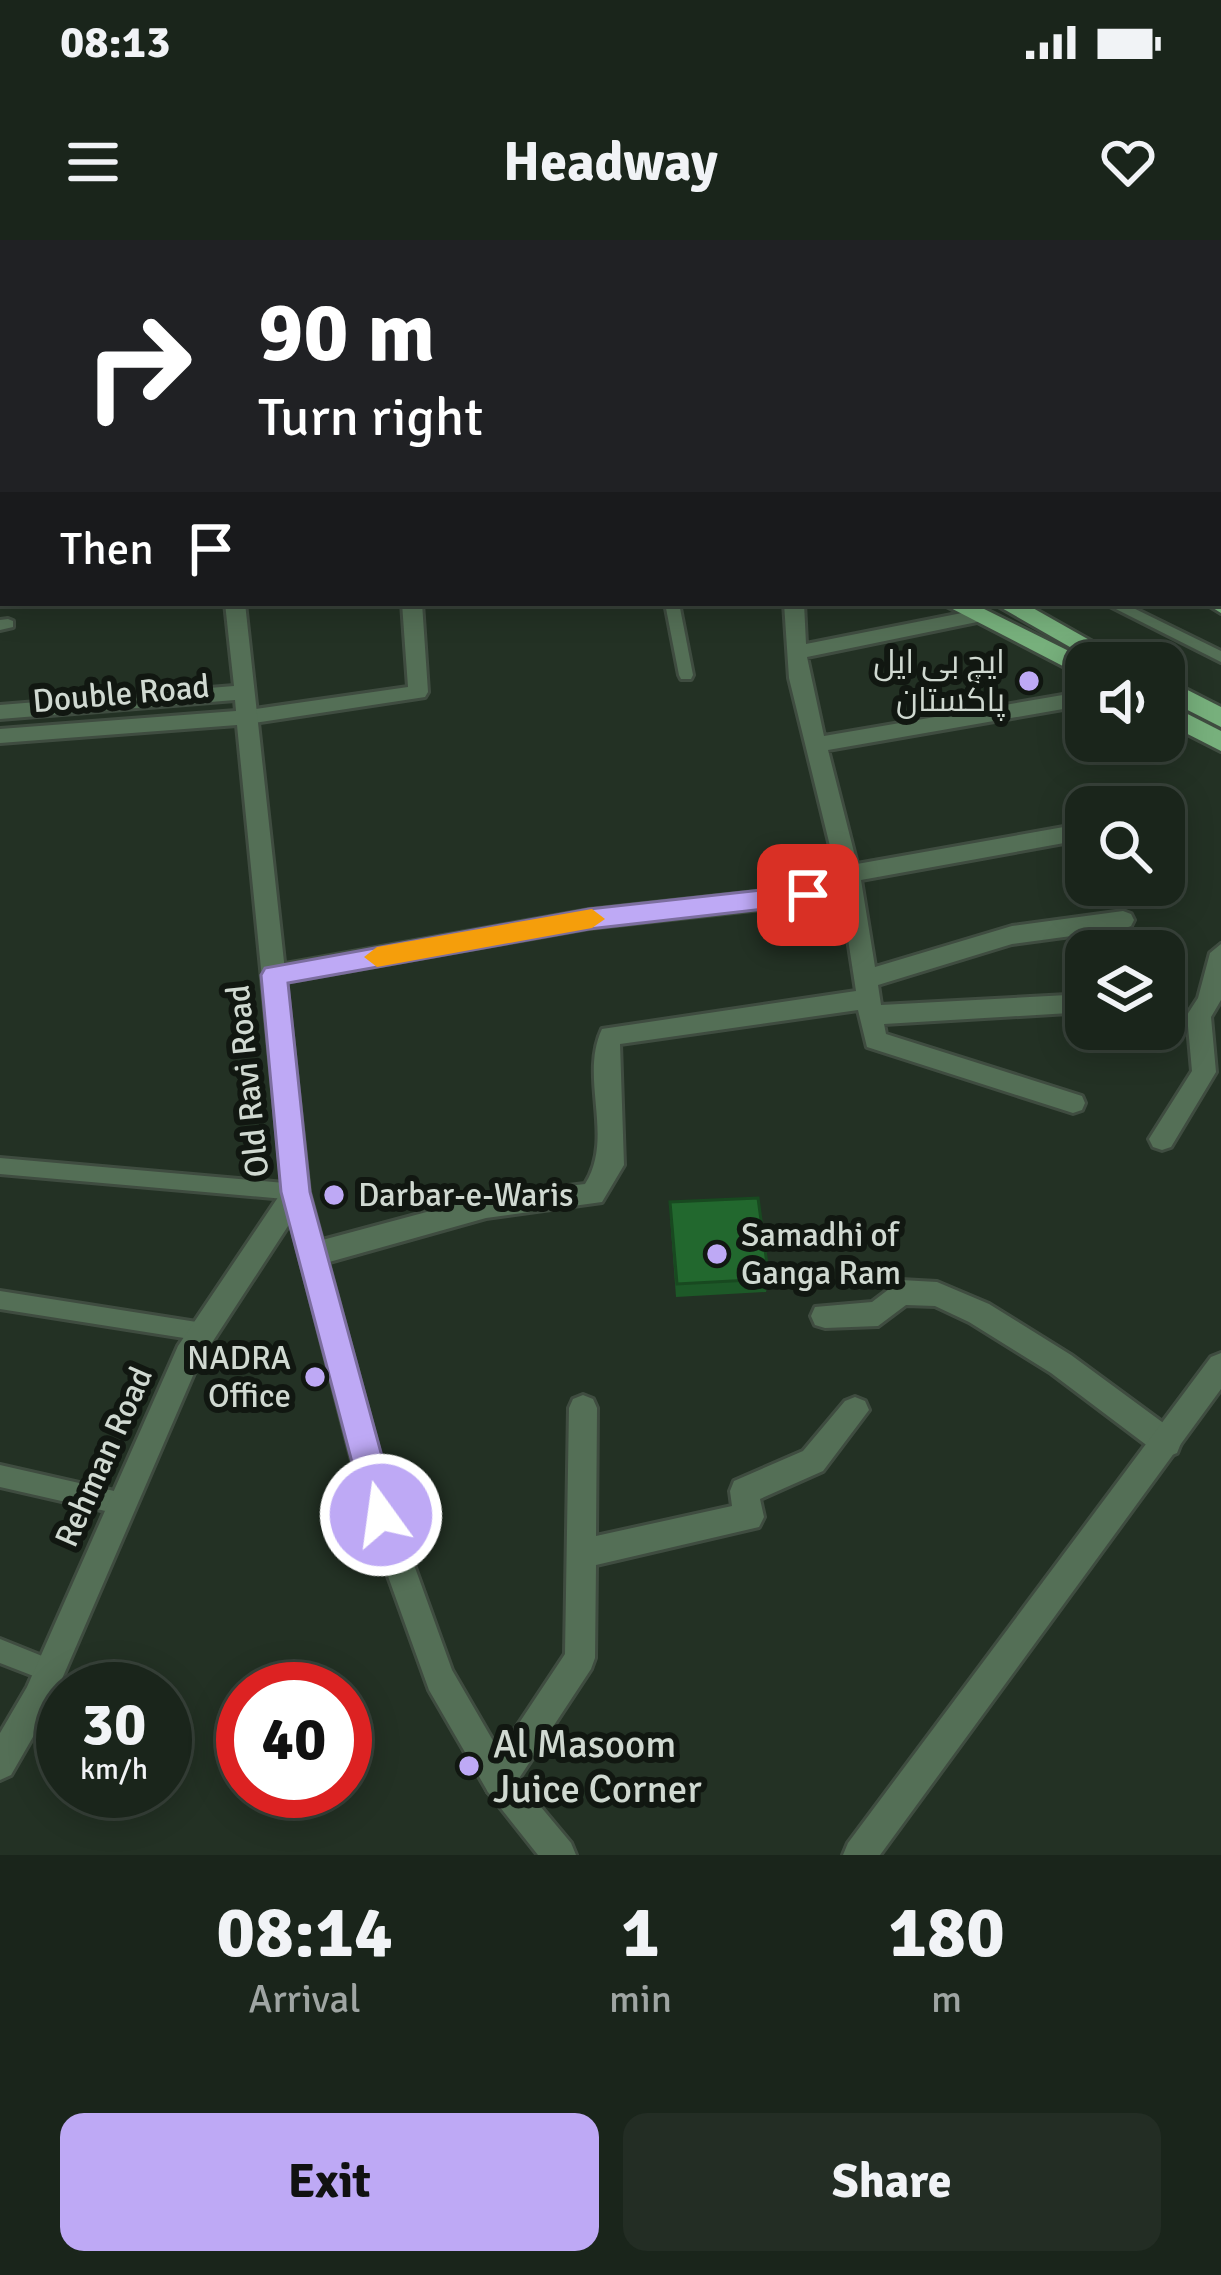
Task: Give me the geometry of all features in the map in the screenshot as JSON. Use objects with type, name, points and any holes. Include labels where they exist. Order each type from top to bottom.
[{"type":"main road","points":[[959,606],[1065,660]]},
{"type":"main road","points":[[1011,606],[1078,642]]},
{"type":"main road","points":[[1185,698],[1221,718]]},
{"type":"main road","points":[[1185,722],[1221,742]]},
{"type":"street","name":"Old Ravi Road","points":[[235,606],[296,1192],[381,1515],[440,1679],[499,1781],[559,1855]]},
{"type":"street","points":[[246,704],[418,692],[412,606]]},
{"type":"street","points":[[794,606],[795,653],[851,882],[875,1040],[1073,1103]]},
{"type":"street","points":[[795,653],[977,616]]},
{"type":"street","points":[[817,745],[1065,702]]},
{"type":"street","name":"Double Road","points":[[0,712],[246,704]]},
{"type":"street","name":"Double Road","points":[[0,736],[246,704]]},
{"type":"street","points":[[274,975],[589,919],[851,882],[1065,836]]},
{"type":"street","points":[[869,998],[1012,935],[1124,920]]},
{"type":"street","points":[[1162,1139],[1204,1072],[1199,1016],[1209,1001],[1221,953]]},
{"type":"street","points":[[315,1254],[485,1207],[593,1194],[611,1165],[606,1050],[610,1036],[869,998],[1065,1003]]},
{"type":"street","name":"Rehman Road","points":[[53,1662],[188,1355],[296,1192]]},
{"type":"street","points":[[825,1316],[878,1314],[901,1292],[937,1294],[979,1313],[1060,1364],[1167,1443]]},
{"type":"street","points":[[860,1855],[1221,1366]]},
{"type":"street","points":[[499,1781],[580,1658],[584,1408]]},
{"type":"street","points":[[585,1553],[749,1517],[744,1491],[813,1461],[855,1410]]},
{"type":"street","name":"Rehman Road","points":[[0,1764],[36,1695]]},
{"type":"lane","points":[[673,606],[686,675]]},
{"type":"lane","points":[[1117,606],[1221,656]]},
{"type":"lane","points":[[0,1166],[296,1192]]},
{"type":"lane","points":[[0,1300],[203,1332]]},
{"type":"lane","points":[[0,1476],[123,1504]]},
{"type":"lane","points":[[0,1652],[36,1665]]},
{"type":"building","name":"Samadhi of Ganga Ram","points":[[758,1198],[769,1279],[677,1284],[670,1202]]},
{"type":"slow traffic","points":[[377,957],[592,919]]},
{"type":"place","name":"ایچ بی ایل پاکستان","points":[[1029,681]]},
{"type":"place","name":"Darbar-e-Waris","points":[[334,1195]]},
{"type":"place","name":"Samadhi of Ganga Ram","points":[[717,1254]]},
{"type":"place","name":"NADRA Office","points":[[315,1377]]},
{"type":"place","name":"Al Masoom Juice Corner","points":[[469,1766]]},
{"type":"route","points":[[381,1515],[296,1192],[274,975],[589,919],[808,895]]}]
